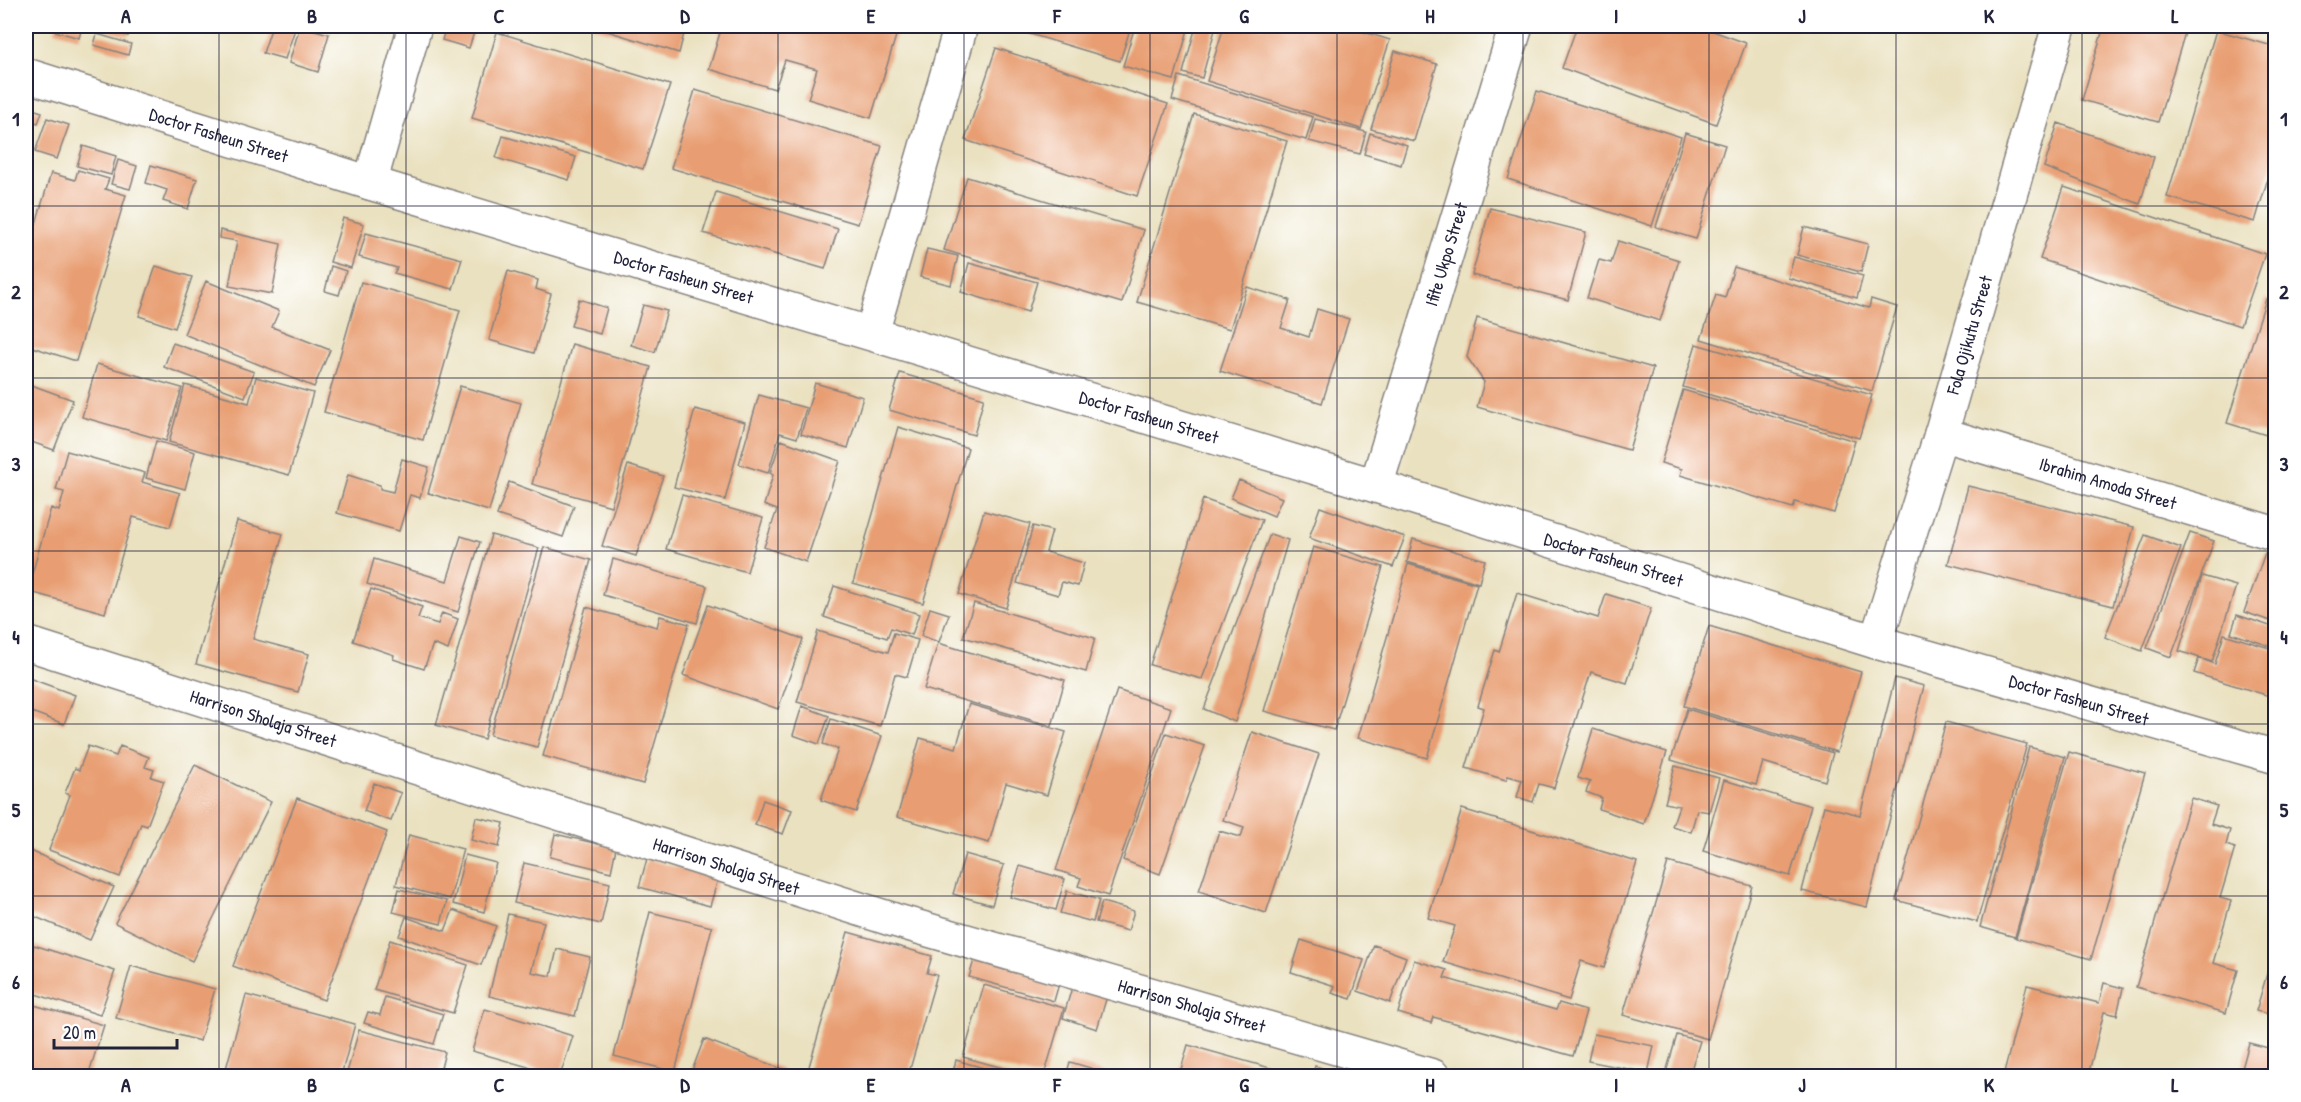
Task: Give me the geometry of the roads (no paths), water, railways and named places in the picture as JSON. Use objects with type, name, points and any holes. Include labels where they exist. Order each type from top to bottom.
[{"type":"street","points":[[370,183],[415,26]]},
{"type":"street","points":[[872,333],[961,26]]},
{"type":"street","name":"Ifite Ukpo Street","points":[[1376,486],[1516,26]]},
{"type":"street","name":"Fola Ojikutu Street","points":[[1876,642],[1941,434],[2059,26]]},
{"type":"street","name":"Doctor Fasheun Street","points":[[26,75],[370,183],[1376,486],[1876,642],[2276,757]]},
{"type":"street","name":"Ibrahim Amoda Street","points":[[1941,434],[2276,534]]},
{"type":"street","name":"Harrison Sholaja Street","points":[[26,643],[894,920],[1432,1077]]}]
